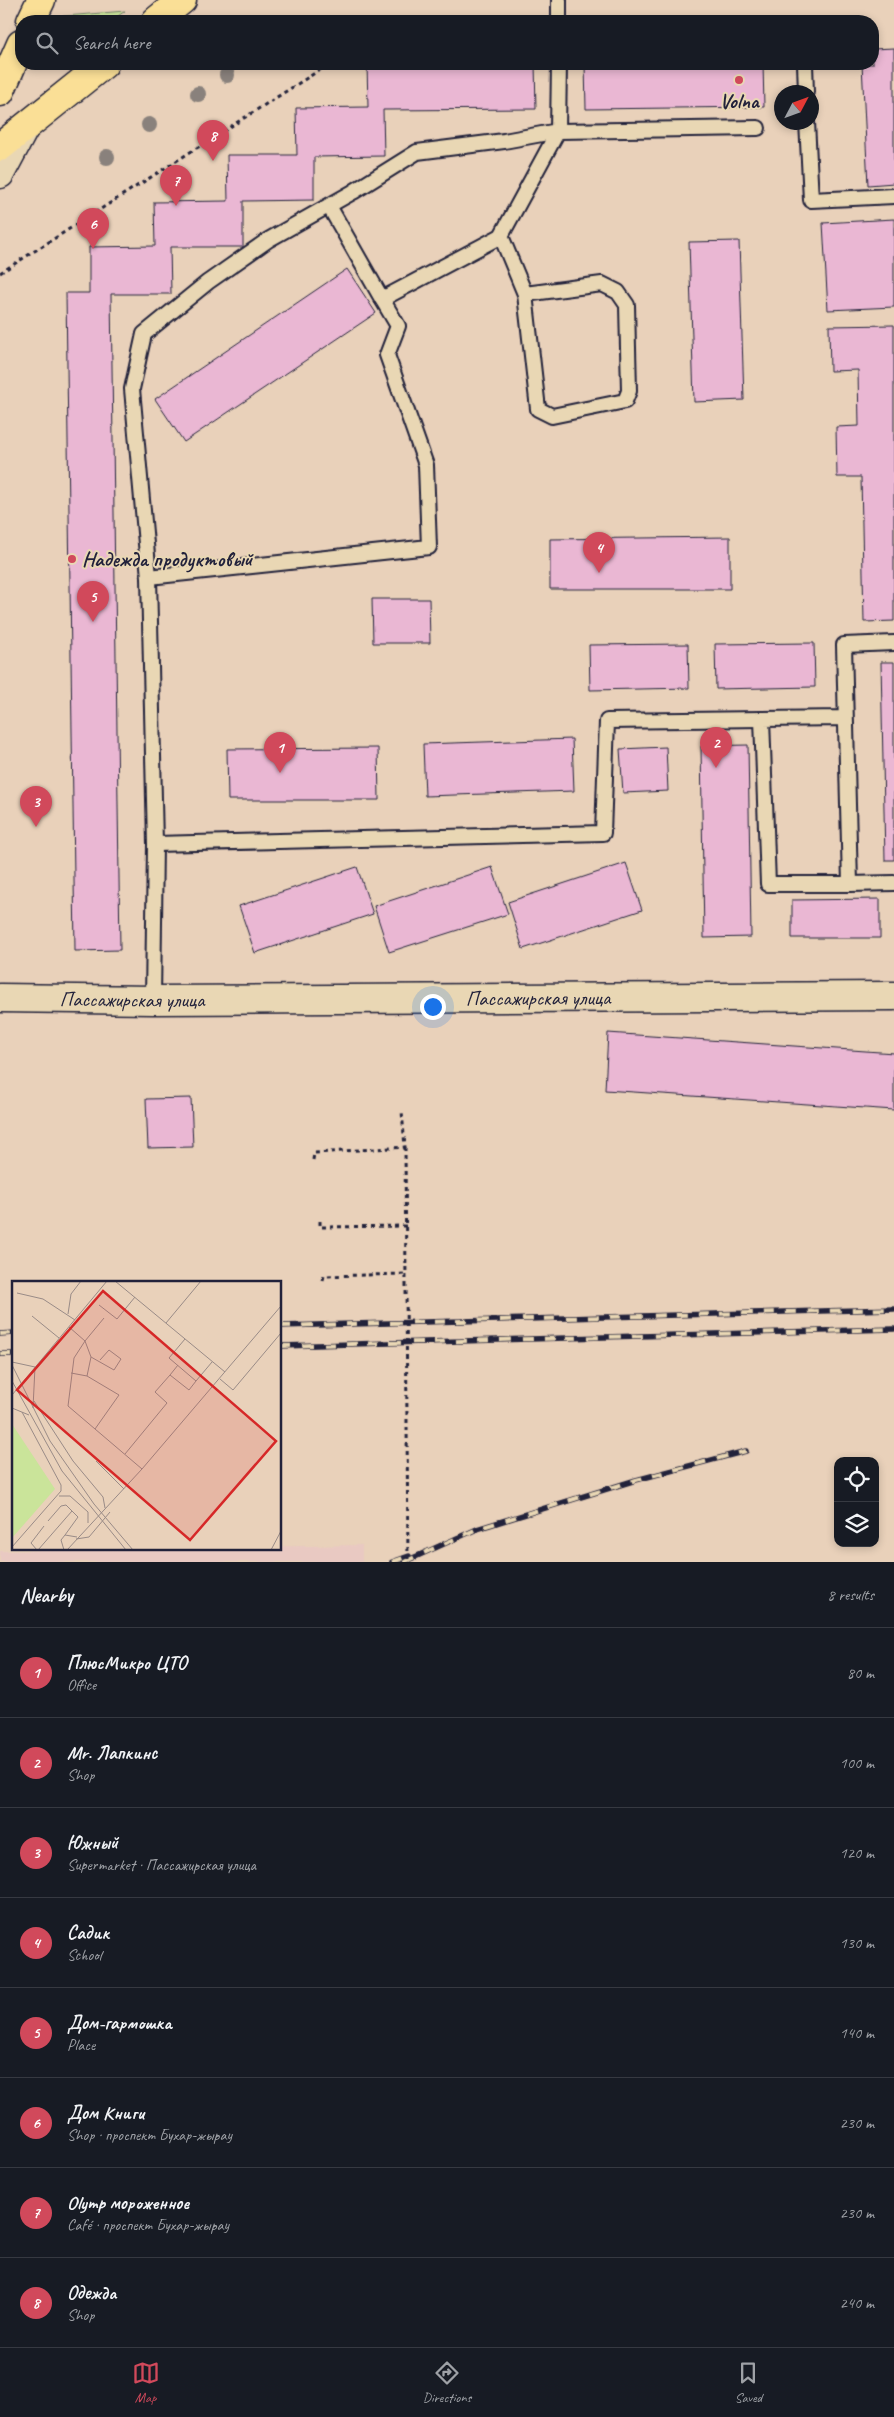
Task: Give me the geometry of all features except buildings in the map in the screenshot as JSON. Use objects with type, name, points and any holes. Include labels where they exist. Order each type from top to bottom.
[{"type":"main road","points":[[34,15],[41,0]]},
{"type":"main road","points":[[163,15],[182,0]]},
{"type":"main road","points":[[0,92],[15,58]]},
{"type":"main road","points":[[0,147],[97,70]]},
{"type":"street","points":[[0,174],[24,129]]},
{"type":"street","name":"Пассажирская улица","points":[[0,998],[153,1000],[894,996]]},
{"type":"lane","points":[[559,0],[559,15]]},
{"type":"lane","points":[[382,299],[501,236],[558,131],[559,70]]},
{"type":"lane","points":[[805,70],[806,85]]},
{"type":"lane","points":[[153,1000],[155,844],[149,577],[132,389],[144,334],[208,282],[268,240],[329,206],[417,152],[504,142],[558,131],[758,128]]},
{"type":"lane","points":[[807,130],[811,200],[894,196]]},
{"type":"lane","points":[[149,577],[429,547],[426,465],[387,355],[398,326],[329,206]]},
{"type":"lane","points":[[501,236],[525,294],[538,409],[552,416],[625,401],[629,390],[627,305],[618,292],[602,284],[525,294]]},
{"type":"lane","points":[[850,884],[844,718],[844,645],[894,643]]},
{"type":"lane","points":[[155,844],[603,833],[607,721],[844,718]]},
{"type":"lane","points":[[762,719],[768,884],[894,883]]},
{"type":"path","points":[[0,273],[320,70]]},
{"type":"path","points":[[402,1111],[405,1147],[407,1274],[408,1562]]},
{"type":"path","points":[[313,1160],[314,1153],[405,1147]]},
{"type":"path","points":[[320,1221],[320,1227],[406,1226]]},
{"type":"path","points":[[323,1280],[324,1276],[407,1274]]},
{"type":"shaded area","points":[[362,1545],[362,1562],[0,1562],[0,1551],[281,1550],[281,1546]]},
{"type":"green space","points":[[125,11],[119,15],[78,15]]},
{"type":"railway","points":[[281,1326],[894,1309]]},
{"type":"railway","points":[[281,1346],[894,1329]]},
{"type":"railway","points":[[0,1334],[12,1333]]},
{"type":"railway","points":[[0,1354],[12,1354]]},
{"type":"railway","points":[[404,1562],[477,1529],[636,1480],[746,1451]]},
{"type":"railway","points":[[392,1562],[409,1556]]},
{"type":"place","name":"Volna","points":[[739,80]]},
{"type":"place","name":"Одежда","points":[[213,161]]},
{"type":"place","name":"Olymp мороженное","points":[[176,206]]},
{"type":"place","name":"Дом Книги","points":[[93,249]]},
{"type":"place","name":"Надежда продуктовый","points":[[72,559]]},
{"type":"place","name":"Садик","points":[[599,573]]},
{"type":"place","name":"Дом-гармошка","points":[[93,622]]},
{"type":"place","name":"Mr. Лапкинс","points":[[716,768]]},
{"type":"place","name":"ПлюсМикро ЦТО","points":[[280,773]]},
{"type":"place","name":"Южный","points":[[36,827]]}]
